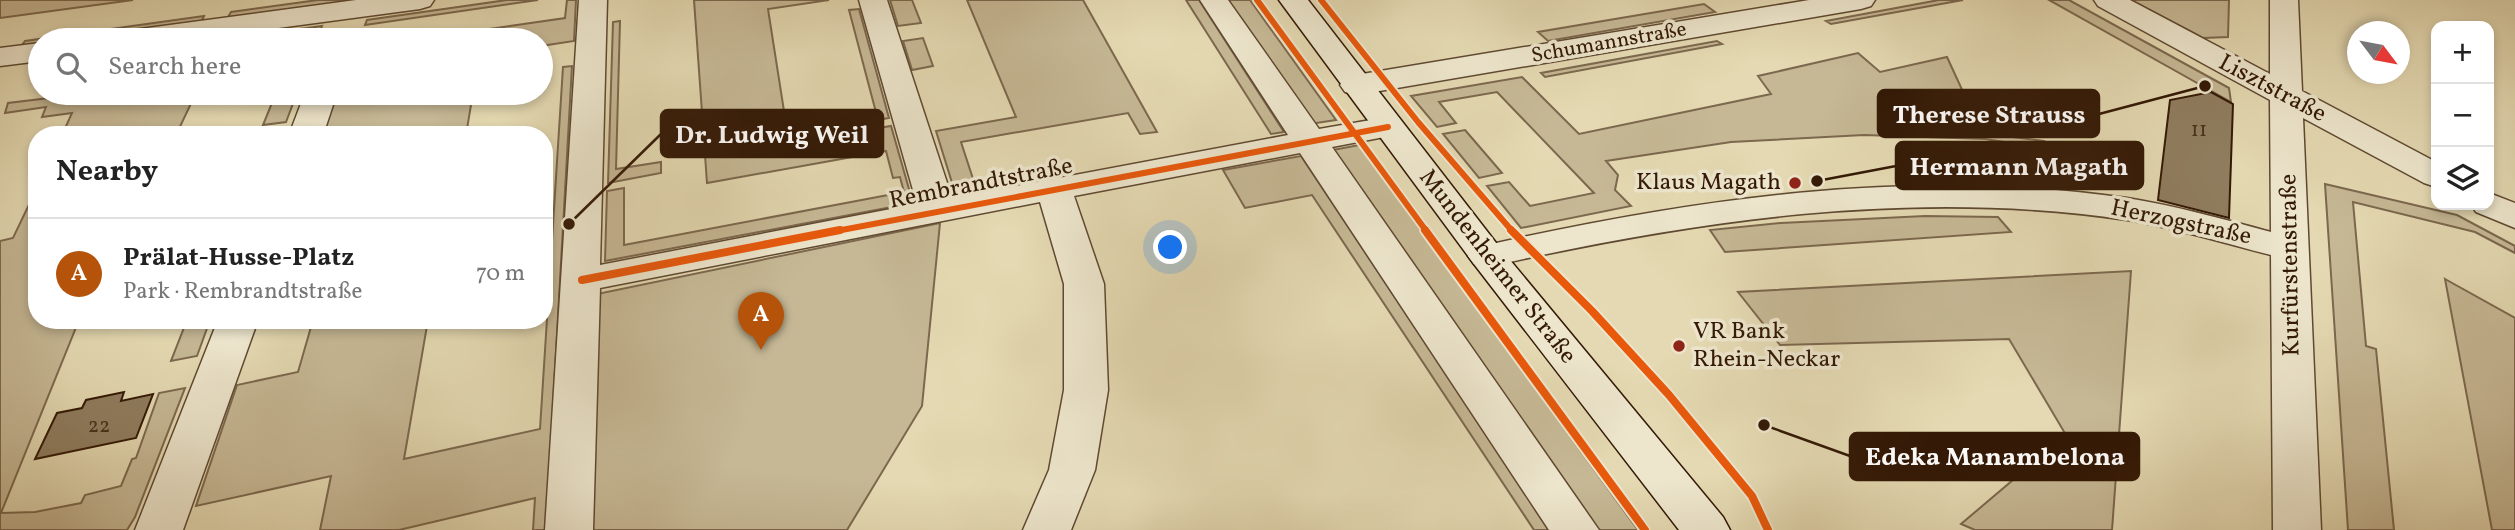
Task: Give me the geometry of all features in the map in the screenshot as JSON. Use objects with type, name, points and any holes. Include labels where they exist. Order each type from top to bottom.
[{"type":"street","points":[[213,28],[420,0]]},
{"type":"street","points":[[569,530],[593,0]]},
{"type":"street","points":[[873,0],[938,212]]},
{"type":"street","points":[[1214,0],[1575,530]]},
{"type":"street","name":"Mundenheimer Straße","points":[[1293,0],[1487,256],[1706,530]]},
{"type":"street","points":[[1721,0],[1747,19]]},
{"type":"street","name":"Schumannstraße","points":[[1356,85],[1861,0]]},
{"type":"street","name":"Lisztstraße","points":[[2108,0],[2431,173]]},
{"type":"street","name":"Kurfürstenstraße","points":[[2284,0],[2297,530]]},
{"type":"street","points":[[345,28],[352,9]]},
{"type":"street","points":[[0,57],[28,54]]},
{"type":"street","points":[[309,126],[317,105]]},
{"type":"street","name":"Rembrandtstraße","points":[[582,280],[1388,127]]},
{"type":"street","points":[[1047,530],[1072,470],[1086,390],[1084,284],[1054,190]]},
{"type":"street","name":"Herzogstraße","points":[[1487,256],[1588,233],[1674,218],[1816,202],[1885,198],[2049,200],[2128,209],[2290,247]]},
{"type":"street","points":[[2494,206],[2515,217]]},
{"type":"street","points":[[159,530],[235,329]]},
{"type":"shaded area","points":[[0,0],[133,0],[0,18]]},
{"type":"shaded area","points":[[318,0],[365,0],[227,19],[231,12]]},
{"type":"shaded area","points":[[507,0],[538,0],[365,25],[367,20]]},
{"type":"shaded area","points":[[567,0],[576,0],[574,41],[553,44],[553,28],[496,28],[565,18]]},
{"type":"shaded area","points":[[694,0],[829,0],[768,9],[789,143],[891,126],[913,203],[605,261],[607,191],[624,188],[624,245],[904,192],[900,177],[893,178],[886,151],[707,183]]},
{"type":"shaded area","points":[[890,0],[912,0],[921,23],[898,26]]},
{"type":"shaded area","points":[[967,0],[1083,0],[1157,132],[1140,134],[1128,113],[961,142],[975,185],[954,189],[936,131],[1016,117]]},
{"type":"shaded area","points":[[1186,0],[1199,0],[1284,132],[1271,134]]},
{"type":"shaded area","points":[[1225,0],[1250,0],[1336,120],[1310,124]]},
{"type":"shaded area","points":[[1939,0],[1963,0],[1831,24],[1826,21]]},
{"type":"shaded area","points":[[2049,0],[2069,0],[2229,88],[2231,102]]},
{"type":"shaded area","points":[[2131,0],[2229,0],[2228,37],[2203,38]]},
{"type":"shaded area","points":[[1704,4],[1715,12],[1548,41],[1538,32]]},
{"type":"shaded area","points":[[859,9],[889,118],[878,120],[849,10]]},
{"type":"shaded area","points":[[204,16],[201,23],[164,28],[118,28]]},
{"type":"shaded area","points":[[620,21],[616,169],[661,162],[661,173],[608,183],[613,22]]},
{"type":"shaded area","points":[[923,38],[933,66],[912,70],[903,41]]},
{"type":"shaded area","points":[[28,41],[28,47],[20,48]]},
{"type":"shaded area","points":[[1717,41],[1722,44],[1545,77],[1541,73]]},
{"type":"shaded area","points":[[1858,53],[1880,72],[1947,57],[1982,133],[2044,141],[2120,183],[2063,179],[2056,157],[2007,150],[2004,142],[1985,139],[1864,135],[1731,142],[1606,161],[1618,175],[1615,190],[1631,206],[1521,228],[1487,186],[1509,182],[1530,206],[1594,193],[1497,92],[1439,102],[1456,123],[1437,127],[1411,96],[1522,77],[1579,134],[1771,94],[1758,76]]},
{"type":"shaded area","points":[[572,66],[546,530],[533,530],[535,498],[399,530],[320,530],[331,476],[196,506],[237,385],[298,372],[310,329],[426,329],[404,459],[540,429],[546,329],[553,329],[553,224],[563,67]]},
{"type":"shaded area","points":[[28,101],[28,105],[190,105],[180,126],[66,126],[72,113],[42,117],[46,107],[5,113],[8,103]]},
{"type":"shaded area","points":[[271,105],[292,105],[286,122],[263,125]]},
{"type":"shaded area","points":[[328,105],[471,105],[468,126],[322,126]]},
{"type":"shaded area","points":[[1465,130],[1502,173],[1479,178],[1443,134]]},
{"type":"shaded area","points":[[1359,145],[1638,530],[1595,530],[1333,150]]},
{"type":"shaded area","points":[[1301,156],[1550,530],[1534,530],[1312,195],[1245,208],[1223,170]]},
{"type":"shaded area","points":[[2325,184],[2457,215],[2515,246],[2515,253],[2475,232],[2353,202],[2366,346],[2376,349],[2394,530],[2348,530]]},
{"type":"shaded area","points":[[28,207],[28,329],[75,329],[1,513],[35,512],[81,503],[85,495],[121,486],[132,459],[136,458],[159,393],[185,388],[135,517],[127,530],[0,530],[0,241],[13,238]]},
{"type":"shaded area","points":[[1925,216],[1998,217],[2011,232],[1725,252],[1710,230],[1781,223]]},
{"type":"shaded area","points":[[940,223],[922,406],[847,530],[584,530],[597,294]]},
{"type":"shaded area","points":[[2131,271],[2112,530],[1975,530],[1961,524],[2066,435],[2009,339],[1780,345],[1738,292]]},
{"type":"shaded area","points":[[2445,279],[2515,318],[2515,530],[2492,530]]},
{"type":"shaded area","points":[[183,329],[207,329],[197,356],[171,361]]},
{"type":"building","points":[[2211,92],[2233,104],[2229,218],[2158,200],[2170,100]]},
{"type":"building","points":[[124,392],[121,401],[153,394],[136,438],[35,459],[57,413],[82,408],[86,400]]},
{"type":"cycle path","points":[[1257,0],[1645,530]]},
{"type":"cycle path","points":[[1321,0],[1418,122],[1526,247],[1592,311],[1669,395],[1752,496],[1768,530]]},
{"type":"cycle path","points":[[582,280],[1192,162],[1388,127]]},
{"type":"place","name":"Therese Strauss","points":[[2205,86]]},
{"type":"place","name":"Hermann Magath","points":[[1817,181]]},
{"type":"place","name":"Klaus Magath","points":[[1795,183]]},
{"type":"place","name":"Dr. Ludwig Weil","points":[[569,224]]},
{"type":"place","name":"VR Bank Rhein-Neckar","points":[[1679,346]]},
{"type":"place","name":"Prälat-Husse-Platz","points":[[761,350]]},
{"type":"place","name":"Edeka Manambelona","points":[[1764,425]]}]
